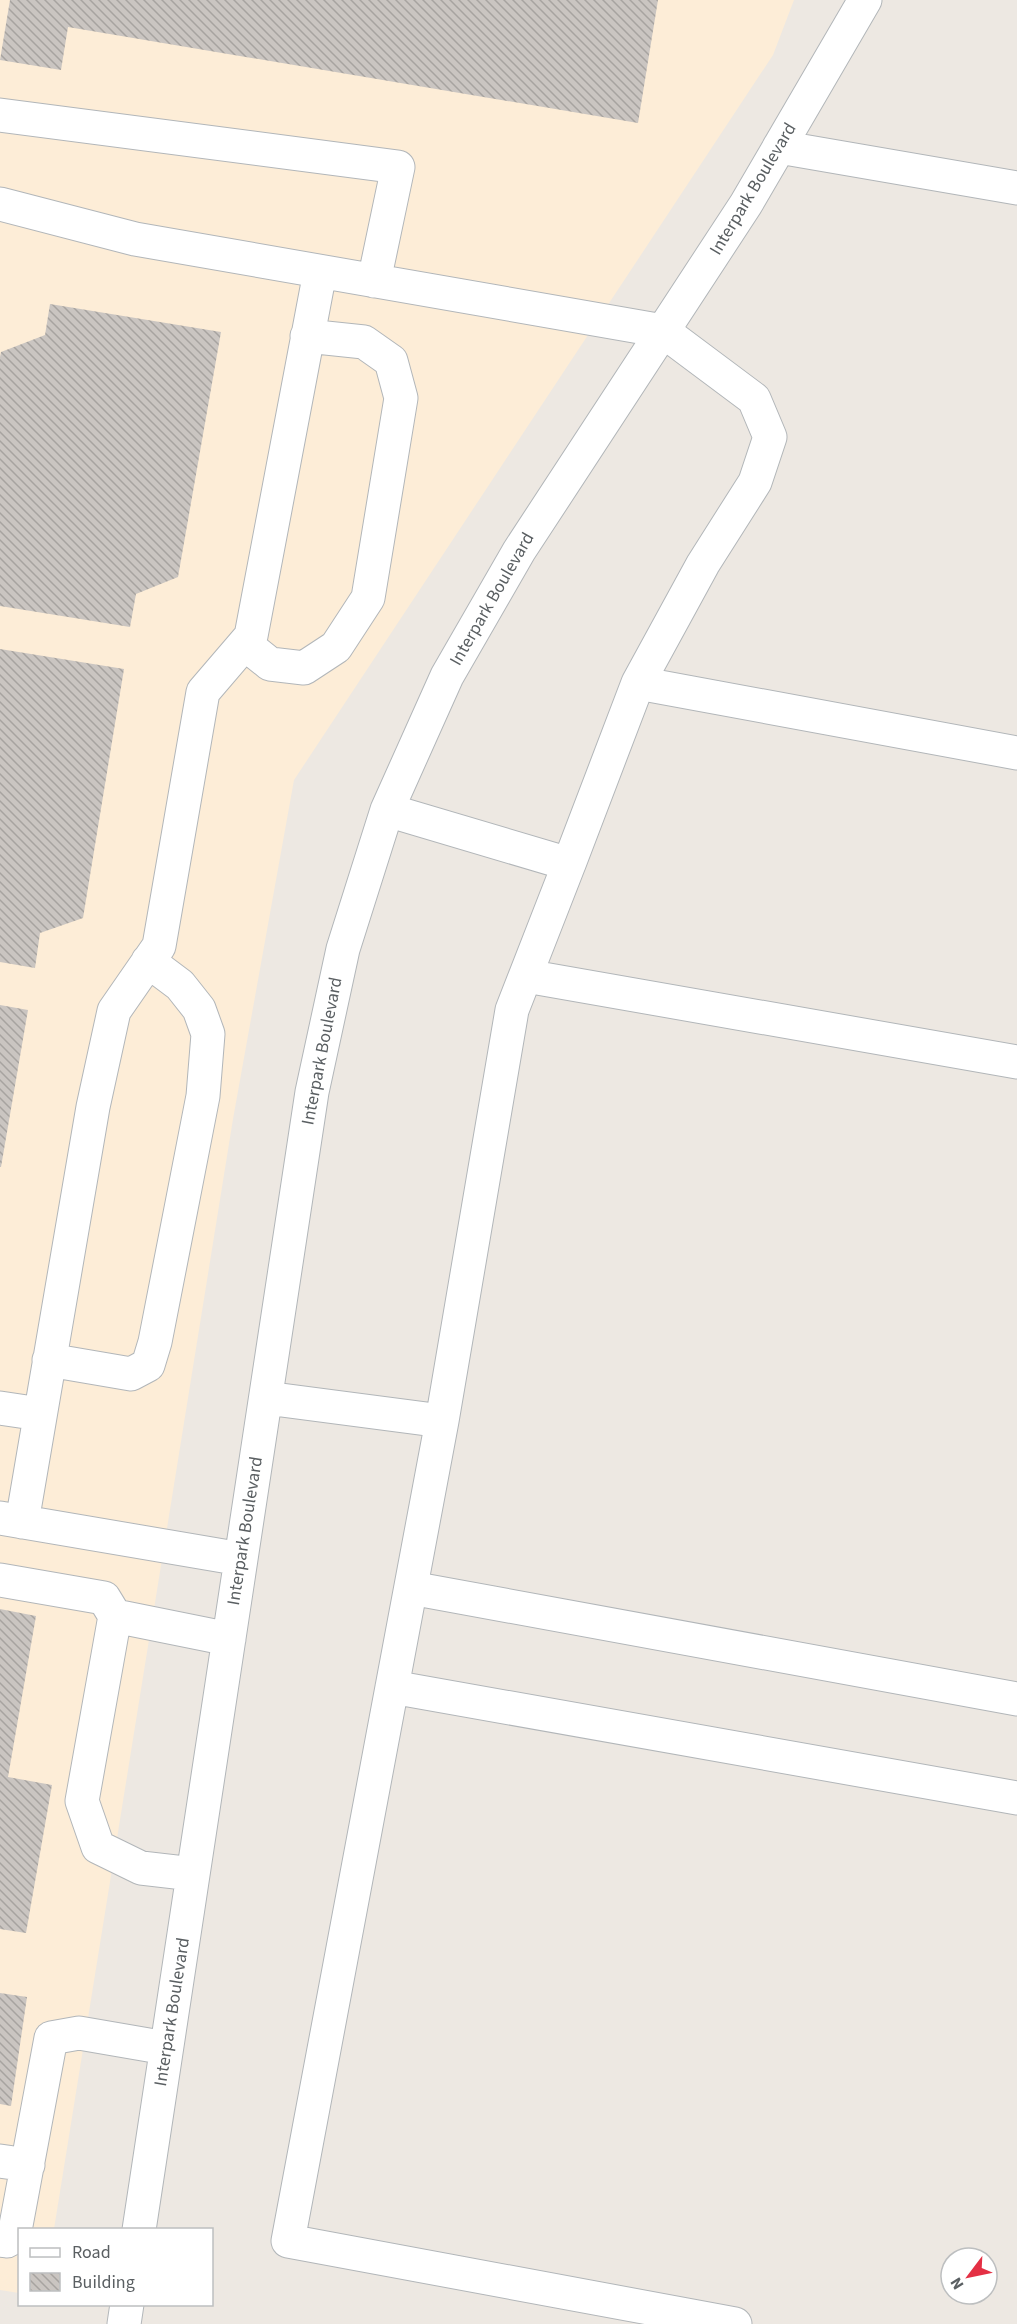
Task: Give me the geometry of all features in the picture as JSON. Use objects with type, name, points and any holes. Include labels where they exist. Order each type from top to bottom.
[{"type":"street","name":"Interpark Boulevard","points":[[139,2228],[312,1092],[343,949],[387,810],[447,676],[519,551],[746,204],[865,0]]},
{"type":"street","points":[[0,114],[398,167],[374,281]]},
{"type":"street","points":[[779,147],[1017,188]]},
{"type":"street","points":[[0,204],[135,239],[663,331],[754,399],[770,437],[755,483],[703,564],[638,683],[512,1010],[442,1421],[288,2241],[735,2324]]},
{"type":"street","points":[[241,1559],[11,1520],[40,1414],[93,1107],[114,1011],[159,946],[203,693],[251,636],[320,272]]},
{"type":"street","points":[[244,644],[270,664],[304,668],[336,647],[368,598],[401,398],[391,362],[364,342],[307,336]]},
{"type":"street","points":[[638,683],[1017,753]]},
{"type":"street","points":[[387,810],[569,864]]},
{"type":"street","points":[[49,1360],[131,1374],[148,1365],[155,1342],[203,1096],[208,1034],[199,1009],[187,993],[148,961]]},
{"type":"street","points":[[526,976],[1017,1062]]},
{"type":"street","points":[[266,1398],[442,1421]]},
{"type":"street","points":[[0,1407],[40,1414]]},
{"type":"street","points":[[0,1581],[104,1598],[115,1616],[82,1801],[98,1847],[141,1868],[193,1874]]},
{"type":"street","points":[[411,1588],[1017,1699]]},
{"type":"street","points":[[115,1616],[229,1639]]},
{"type":"street","points":[[392,1687],[1017,1798]]},
{"type":"street","points":[[0,2240],[7,2241],[14,2236],[14,2163],[51,2038],[79,2033],[166,2048]]},
{"type":"street","points":[[124,2324],[127,2306]]},
{"type":"shaded area","points":[[0,0],[794,0],[773,55],[294,780],[233,1119],[54,2228],[18,2228],[18,2293],[0,2290]]},
{"type":"building","points":[[10,0],[658,0],[638,123],[68,27],[61,70],[0,60]]},
{"type":"building","points":[[50,304],[221,332],[178,577],[136,594],[130,627],[0,606],[0,357],[1,352],[45,335]]},
{"type":"building","points":[[0,649],[124,669],[83,918],[40,933],[35,968],[0,962]]},
{"type":"building","points":[[0,1005],[28,1010],[1,1167],[0,1167]]},
{"type":"building","points":[[0,1609],[36,1616],[8,1777],[52,1785],[26,1933],[0,1929]]},
{"type":"building","points":[[0,1993],[27,1997],[11,2106],[0,2104]]}]
